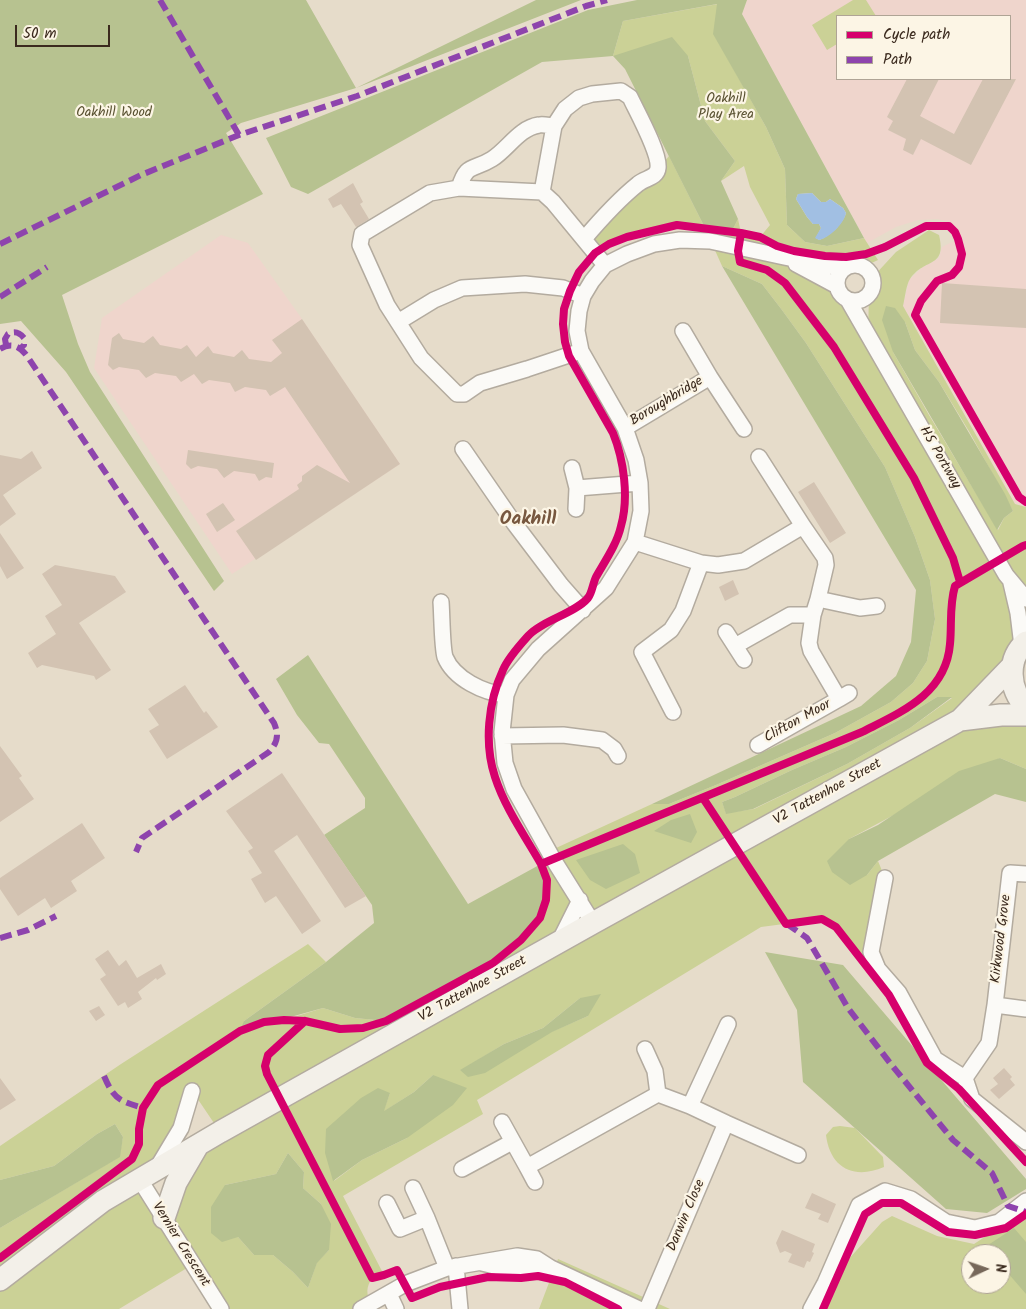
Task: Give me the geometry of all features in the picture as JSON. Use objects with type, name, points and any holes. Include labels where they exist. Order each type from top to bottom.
[{"type":"street","points":[[542,192],[554,126],[565,109],[579,98],[592,94],[621,91],[630,96],[657,157],[658,169],[655,175],[641,181],[621,197],[584,239]]},
{"type":"street","points":[[459,188],[462,177],[468,168],[491,160],[526,130],[539,125],[554,126]]},
{"type":"street","points":[[581,350],[527,370],[480,384],[464,394],[456,394],[421,358],[387,305],[360,245],[360,239],[362,234],[430,192],[459,188],[542,192],[553,202],[605,265]]},
{"type":"street","points":[[593,922],[553,859],[514,789],[505,764],[502,736],[506,695],[512,680],[538,649],[606,588],[635,542],[640,511],[640,484],[636,460],[625,428],[581,350],[578,331],[579,311],[584,296],[592,281],[605,265],[627,254],[645,247],[680,240],[710,240],[784,257],[844,268],[858,266],[867,270],[873,284],[869,295],[868,334]]},
{"type":"street","points":[[784,257],[837,286]]},
{"type":"street","points":[[844,268],[838,276],[837,286],[839,292],[848,300],[859,301],[869,295]]},
{"type":"street","points":[[398,322],[434,300],[462,288],[525,284],[563,288],[584,296]]},
{"type":"street","name":"H5 Portway","points":[[848,300],[1008,578],[1026,599]]},
{"type":"street","name":"Boroughbridge","points":[[683,331],[744,429]]},
{"type":"street","name":"Boroughbridge","points":[[625,428],[710,377]]},
{"type":"street","points":[[463,448],[514,523],[561,586],[583,610]]},
{"type":"street","name":"Clifton Moor","points":[[758,745],[844,696],[811,651],[809,643],[813,615],[826,565],[825,558],[759,457]]},
{"type":"street","points":[[572,468],[577,488],[576,509]]},
{"type":"street","points":[[577,488],[640,484]]},
{"type":"street","points":[[635,542],[701,563],[718,565],[744,561],[803,526]]},
{"type":"street","points":[[673,712],[642,652],[671,630],[683,611],[701,563]]},
{"type":"street","name":"H5 Portway","points":[[1008,578],[1024,644]]},
{"type":"street","points":[[818,599],[860,608],[877,606]]},
{"type":"street","points":[[441,602],[445,656],[453,670],[484,690],[506,695]]},
{"type":"street","points":[[735,646],[790,615],[813,615]]},
{"type":"street","points":[[726,632],[744,660]]},
{"type":"street","points":[[1024,644],[1013,665],[1012,680],[1016,694],[1026,707]]},
{"type":"street","name":"V2 Tattenhoe Street","points":[[0,1280],[103,1201],[198,1145],[593,922],[960,720],[1013,665]]},
{"type":"street","name":"V2 Tattenhoe Street","points":[[960,720],[1001,715],[1026,715]]},
{"type":"street","points":[[502,736],[564,735],[602,740],[614,749],[618,756]]},
{"type":"street","name":"Kirkwood Grove","points":[[965,1078],[990,1043],[1010,873],[1026,874]]},
{"type":"street","points":[[885,878],[871,952],[878,969],[899,993],[935,1059],[965,1078],[972,1099],[1026,1142]]},
{"type":"street","points":[[559,942],[580,900]]},
{"type":"street","points":[[995,1005],[1026,1009]]},
{"type":"street","points":[[690,1106],[728,1024]]},
{"type":"street","points":[[645,1048],[655,1071],[658,1094]]},
{"type":"street","points":[[148,1175],[181,1128],[192,1091]]},
{"type":"street","points":[[526,1167],[658,1094],[690,1106],[798,1155]]},
{"type":"street","points":[[502,1122],[534,1182]]},
{"type":"street","name":"Darwin Close","points":[[647,1309],[726,1123]]},
{"type":"street","points":[[462,1168],[512,1142]]},
{"type":"street","points":[[164,1218],[176,1183],[198,1145]]},
{"type":"street","name":"Vernier Crescent","points":[[148,1175],[164,1218],[218,1308]]},
{"type":"street","points":[[413,1188],[451,1267],[460,1309]]},
{"type":"street","points":[[810,1309],[825,1283],[859,1205],[885,1191],[911,1199],[946,1222],[975,1228],[999,1222],[1026,1202]]},
{"type":"street","points":[[387,1204],[400,1229],[427,1218]]},
{"type":"street","points":[[361,1309],[405,1284],[451,1267],[517,1256],[537,1259],[551,1268],[639,1309]]},
{"type":"street","points":[[389,1294],[396,1309]]},
{"type":"shaded area","points":[[747,0],[1026,0],[1026,507],[1015,504],[903,306],[909,280],[923,267],[939,258],[942,247],[962,237],[950,222],[937,219],[918,220],[896,227],[867,243],[742,14]]},
{"type":"shaded area","points":[[221,235],[248,243],[400,464],[232,574],[94,368],[102,318]]},
{"type":"green space","name":"Oakhill Wood","points":[[0,0],[306,0],[356,88],[241,123],[226,133],[263,194],[62,295],[78,344],[90,372],[224,581],[214,591],[66,372],[21,321],[0,324]]},
{"type":"green space","points":[[536,0],[581,0],[356,88]]},
{"type":"green space","points":[[637,0],[747,0],[742,14],[864,238],[827,246],[805,242],[787,225],[785,169],[766,127],[713,34],[717,4],[623,21],[613,56],[542,62],[308,194],[291,187],[266,138],[588,10]],"holes":[[[812,193],[821,202],[826,202],[830,199],[843,208],[846,213],[835,229],[819,240],[816,238],[821,228],[819,224],[813,224],[796,199],[798,194]]]},
{"type":"green space","points":[[853,0],[866,0],[875,15],[836,15],[836,45],[827,50],[812,25]]},
{"type":"green space","name":"Oakhill Play Area","points":[[718,4],[714,34],[766,127],[785,169],[787,225],[805,242],[827,246],[864,238],[878,260],[863,267],[786,258],[839,292],[868,333],[869,295],[872,287],[872,278],[896,252],[929,230],[939,235],[940,253],[933,262],[916,272],[910,279],[903,306],[1015,504],[1026,507],[1026,599],[1011,583],[1022,646],[961,720],[1026,715],[1026,769],[1000,758],[849,839],[867,875],[878,861],[885,878],[871,952],[861,959],[836,927],[822,919],[761,927],[477,1100],[483,1114],[343,1196],[384,1275],[372,1278],[370,1282],[367,1291],[371,1304],[361,1309],[221,1309],[192,1265],[119,1309],[0,1309],[0,1228],[119,1157],[123,1137],[115,1124],[97,1134],[54,1166],[0,1180],[0,1146],[121,1064],[308,944],[326,962],[244,1021],[284,1020],[323,1008],[355,1018],[386,1021],[419,1003],[546,900],[547,880],[541,864],[561,856],[556,848],[652,804],[669,804],[835,733],[891,702],[913,683],[927,661],[935,619],[930,580],[915,537],[885,467],[806,343],[762,284],[722,266],[705,228],[732,231],[738,219],[741,233],[760,237],[770,225],[750,187],[744,166],[721,181],[735,161],[705,121],[688,56],[613,56],[623,21]],"holes":[[[905,322],[915,350],[939,382],[970,433],[1013,511],[1004,518],[998,530],[893,352]],[[937,697],[952,698],[910,728],[847,764],[754,809],[726,813],[722,802],[846,747],[899,720]],[[581,900],[593,923],[560,941]],[[580,998],[588,1016],[460,1071],[504,1044],[543,1028]],[[433,1075],[407,1138],[362,1160],[334,1181],[390,1093],[383,1112],[414,1092]],[[193,1092],[220,1132],[176,1183],[164,1217],[140,1180],[181,1128]],[[288,1153],[304,1172],[303,1188],[321,1204],[329,1250],[317,1262],[308,1288],[273,1255],[254,1255],[238,1237],[225,1185],[276,1174]]]},
{"type":"green space","points":[[672,37],[688,56],[705,121],[735,161],[721,181],[738,219],[732,231],[705,228],[625,69],[613,56]]},
{"type":"green space","points":[[669,156],[705,228],[677,225],[627,237],[609,244],[595,253],[584,239],[658,169]]},
{"type":"green space","points":[[722,266],[762,284],[806,343],[885,467],[915,537],[930,580],[935,619],[927,661],[913,683],[891,702],[835,733],[716,785],[669,804],[652,804],[861,706],[896,676],[911,642],[916,590]]},
{"type":"green space","points":[[886,306],[895,308],[905,322],[915,350],[939,382],[1005,494],[1013,511],[1004,518],[997,530],[893,352],[882,320]]},
{"type":"green space","points":[[308,655],[468,904],[541,864],[547,880],[546,900],[540,918],[521,940],[493,963],[386,1021],[355,1018],[323,1008],[240,1031],[244,1021],[326,962],[374,923],[372,905],[324,835],[365,808],[365,798],[329,744],[319,743],[297,715],[276,679]]},
{"type":"green space","points":[[937,697],[952,697],[910,728],[847,764],[753,809],[726,814],[722,802],[846,747],[899,720]]},
{"type":"green space","points":[[1000,758],[1026,769],[1026,802],[995,794],[878,861],[867,875],[850,885],[832,872],[827,861],[849,839],[878,825],[959,771]]},
{"type":"green space","points":[[690,814],[697,832],[691,843],[654,831],[671,820]]},
{"type":"green space","points":[[623,844],[635,854],[640,873],[606,889],[590,880],[576,860]]},
{"type":"green space","points":[[765,952],[843,965],[1026,1179],[1026,1189],[987,1213],[946,1209],[803,1082],[797,1010]]},
{"type":"green space","points":[[601,994],[588,1016],[552,1032],[485,1073],[468,1077],[460,1070],[504,1044],[543,1028],[580,998]]},
{"type":"green space","points":[[433,1075],[467,1088],[453,1105],[407,1138],[362,1160],[333,1181],[325,1153],[326,1129],[361,1098],[378,1088],[390,1093],[384,1111],[414,1092]]},
{"type":"green space","points":[[115,1124],[123,1137],[120,1157],[0,1228],[0,1180],[54,1166],[97,1134]]},
{"type":"green space","points":[[833,1127],[855,1128],[883,1157],[884,1167],[863,1172],[845,1168],[838,1163],[828,1146],[826,1135]]},
{"type":"green space","points":[[288,1153],[304,1172],[303,1188],[321,1204],[331,1224],[329,1250],[317,1263],[308,1288],[273,1255],[254,1255],[238,1237],[222,1242],[211,1233],[211,1207],[225,1185],[276,1174]]},
{"type":"green space","points":[[1026,1210],[1026,1309],[804,1309],[882,1222],[892,1216],[937,1236],[974,1244]]},
{"type":"green space","points":[[1014,1228],[1026,1242],[1026,1294],[1011,1277],[1011,1244],[990,1244]]},
{"type":"green space","points":[[558,1259],[670,1309],[539,1309]]},
{"type":"water","points":[[812,193],[821,202],[826,202],[830,199],[843,208],[846,213],[836,230],[819,240],[815,238],[821,228],[819,224],[813,224],[796,199],[798,194]]},
{"type":"building","points":[[1016,79],[971,165],[921,139],[913,155],[903,150],[906,139],[888,130],[893,121],[887,117],[906,80],[938,80],[920,116],[954,134],[982,80]]},
{"type":"building","points":[[353,183],[363,202],[360,204],[369,219],[356,227],[341,204],[333,208],[328,199]]},
{"type":"building","points":[[942,283],[1026,289],[1026,328],[940,323]]},
{"type":"building","points":[[302,319],[400,464],[256,560],[236,531],[299,489],[297,485],[302,481],[302,476],[317,465],[350,483],[285,387],[270,396],[266,390],[245,387],[235,392],[230,383],[209,380],[202,384],[194,374],[181,382],[176,376],[155,373],[146,378],[139,370],[119,367],[113,370],[108,365],[112,338],[119,333],[123,339],[144,343],[153,336],[160,345],[181,349],[187,345],[196,357],[208,346],[213,353],[234,357],[242,350],[249,359],[271,362],[282,353],[272,340]]},
{"type":"building","points":[[188,450],[274,463],[272,478],[266,477],[259,481],[255,474],[234,471],[224,478],[217,469],[198,466],[191,469],[186,464]]},
{"type":"building","points":[[32,451],[42,468],[3,495],[16,514],[0,526],[0,455],[21,459]]},
{"type":"building","points":[[814,482],[846,533],[830,543],[798,492]]},
{"type":"building","points":[[223,503],[235,520],[217,532],[206,514]]},
{"type":"building","points":[[0,533],[24,568],[7,579],[0,566]]},
{"type":"building","points":[[55,565],[115,576],[126,592],[79,623],[111,670],[96,680],[94,676],[42,665],[37,668],[28,653],[56,634],[45,616],[62,605],[42,574]]},
{"type":"building","points":[[733,580],[739,594],[725,601],[719,587]]},
{"type":"building","points":[[185,685],[204,713],[206,711],[218,727],[167,759],[149,731],[159,725],[148,709]]},
{"type":"building","points":[[0,746],[22,776],[19,778],[34,799],[0,822]]},
{"type":"building","points":[[282,773],[366,896],[345,908],[297,835],[274,851],[321,921],[302,934],[276,896],[265,903],[251,879],[262,873],[248,851],[253,848],[226,811]]},
{"type":"building","points":[[82,823],[105,858],[71,881],[77,891],[51,908],[45,898],[18,916],[0,889],[0,878]]},
{"type":"building","points":[[108,950],[119,966],[126,960],[137,978],[161,964],[166,974],[157,980],[156,978],[138,992],[142,999],[128,1008],[125,1002],[118,1006],[100,979],[106,975],[95,959]]},
{"type":"building","points":[[99,1006],[105,1015],[96,1021],[89,1011]]},
{"type":"building","points":[[1004,1068],[1012,1077],[1010,1079],[1015,1085],[999,1099],[990,1090],[998,1084],[993,1078]]},
{"type":"building","points":[[0,1078],[16,1100],[0,1110]]},
{"type":"building","points":[[812,1193],[836,1204],[828,1223],[818,1219],[821,1214],[805,1208]]},
{"type":"building","points":[[782,1230],[815,1244],[810,1262],[807,1261],[804,1268],[788,1262],[792,1254],[785,1251],[780,1253],[776,1243]]},
{"type":"marked path","points":[[160,0],[239,135]]},
{"type":"marked path","points":[[0,244],[141,175],[239,135],[357,96],[586,6],[607,0]]},
{"type":"marked path","points":[[0,297],[47,267]]},
{"type":"marked path","points":[[6,345],[5,339],[8,334],[17,333],[24,338],[24,345],[21,348]]},
{"type":"marked path","points":[[0,349],[15,346],[27,356],[276,727],[277,738],[269,752],[142,838],[136,852]]},
{"type":"marked path","points":[[0,938],[28,930],[56,916]]},
{"type":"marked path","points":[[787,924],[807,938],[848,1008],[953,1140],[992,1173],[1008,1206],[1026,1212]]},
{"type":"marked path","points":[[104,1076],[111,1090],[118,1098],[143,1108]]},
{"type":"cycle path","points":[[541,864],[510,811],[495,777],[489,737],[489,723],[494,696],[505,666],[528,636],[534,630],[582,604],[588,598],[596,577],[617,539],[625,503],[624,479],[617,444],[613,433],[569,356],[563,324],[564,309],[579,272],[595,253],[609,244],[627,237],[677,225],[741,233]]},
{"type":"cycle path","points":[[960,582],[953,558],[914,478],[834,347],[785,283],[767,270],[740,262],[738,251],[741,233],[760,237],[777,246],[794,251],[846,257],[866,254],[885,247],[926,226],[949,226],[955,232],[962,254],[959,267],[952,275],[937,281],[921,301],[915,315],[1019,497],[1026,502]]},
{"type":"cycle path","points":[[0,1258],[132,1159],[139,1144],[139,1129],[143,1108],[158,1085],[240,1031],[264,1022],[284,1020],[305,1021],[340,1029],[363,1028],[386,1021],[493,963],[521,940],[540,918],[546,900],[547,880],[541,864],[862,732],[906,709],[931,689],[947,661],[950,644],[951,608],[955,586],[1026,545]]},
{"type":"cycle path","points":[[703,798],[786,924],[822,919],[836,927],[889,995],[927,1063],[959,1089],[1026,1162]]},
{"type":"cycle path","points":[[305,1021],[268,1055],[265,1066],[267,1074],[372,1278],[397,1270],[412,1298],[440,1287],[488,1277],[521,1278],[538,1276],[565,1282],[618,1309]]},
{"type":"cycle path","points":[[823,1309],[865,1214],[882,1203],[901,1203],[948,1232],[975,1235],[1006,1228],[1026,1214]]},
{"type":"district","name":"Oakhill","points":[[528,521]]}]
